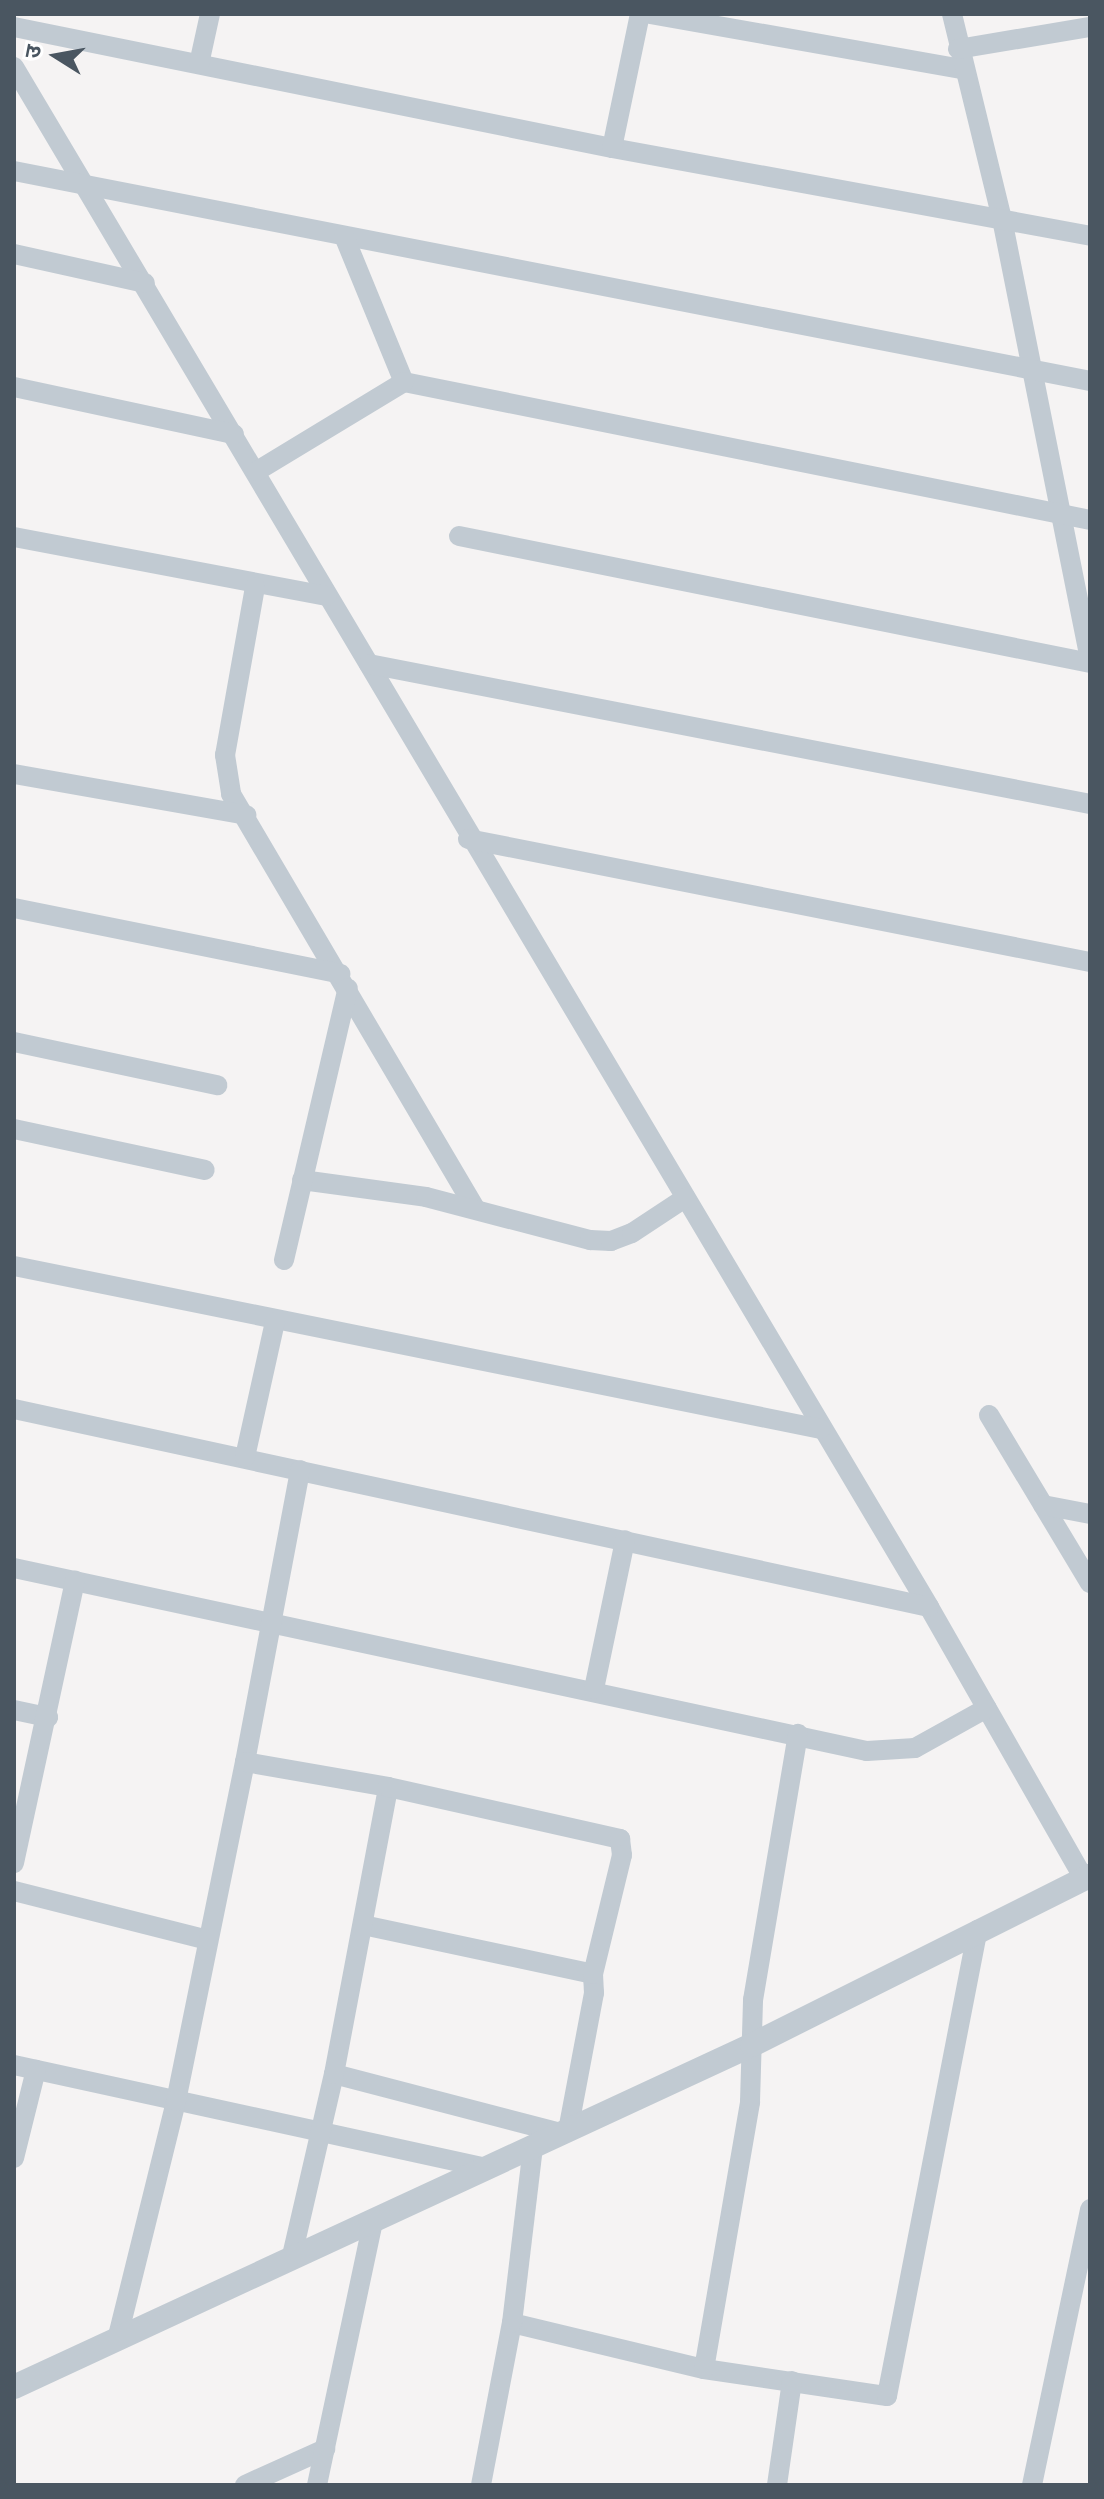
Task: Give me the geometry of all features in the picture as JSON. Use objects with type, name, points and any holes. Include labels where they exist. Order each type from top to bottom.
[{"type":"street","points":[[199,64],[210,14]]},
{"type":"street","points":[[612,148],[640,14]]},
{"type":"street","points":[[650,14],[960,59],[1090,27]]},
{"type":"street","points":[[459,536],[1090,661],[1002,219],[960,59],[952,14]]},
{"type":"street","points":[[14,27],[612,148],[1090,236]]},
{"type":"street","points":[[14,67],[257,471],[468,839],[929,1607],[1087,1877],[752,2045],[14,2387]]},
{"type":"street","points":[[14,171],[1090,381]]},
{"type":"street","points":[[344,236],[404,382]]},
{"type":"street","points":[[14,254],[145,283]]},
{"type":"street","points":[[257,471],[404,382],[1090,520]]},
{"type":"street","points":[[14,387],[234,434]]},
{"type":"street","points":[[14,537],[255,587],[326,596]]},
{"type":"street","points":[[255,587],[225,755],[231,794],[344,981],[475,1208]]},
{"type":"street","points":[[369,664],[1090,804]]},
{"type":"street","points":[[14,774],[246,815]]},
{"type":"street","points":[[468,839],[1090,962]]},
{"type":"street","points":[[14,908],[344,981]]},
{"type":"street","points":[[284,1260],[344,981]]},
{"type":"street","points":[[14,1042],[217,1085]]},
{"type":"street","points":[[14,1129],[205,1170]]},
{"type":"street","points":[[302,1180],[475,1208],[611,1241],[685,1198]]},
{"type":"street","points":[[14,1266],[275,1322],[821,1429]]},
{"type":"street","points":[[245,1457],[275,1322]]},
{"type":"street","points":[[14,1409],[929,1607]]},
{"type":"street","points":[[989,1415],[1090,1583]]},
{"type":"street","points":[[117,2340],[176,2101],[300,1470]]},
{"type":"street","points":[[1043,1505],[1090,1514]]},
{"type":"street","points":[[594,1689],[625,1540]]},
{"type":"street","points":[[14,1568],[891,1752],[915,1748],[987,1708]]},
{"type":"street","points":[[14,1863],[75,1581]]},
{"type":"street","points":[[14,1710],[48,1717]]},
{"type":"street","points":[[704,2369],[750,2102],[753,2000],[798,1734]]},
{"type":"street","points":[[245,1762],[388,1787],[620,1839],[622,1855],[593,1974],[594,1993],[565,2132]]},
{"type":"street","points":[[291,2260],[334,2074],[388,1787]]},
{"type":"street","points":[[14,1891],[207,1940]]},
{"type":"street","points":[[363,1925],[593,1974]]},
{"type":"street","points":[[512,2323],[704,2369],[882,2398],[892,2387],[978,1930]]},
{"type":"street","points":[[14,2065],[489,2169]]},
{"type":"street","points":[[14,2158],[36,2070]]},
{"type":"street","points":[[334,2074],[565,2132]]},
{"type":"street","points":[[482,2485],[512,2323],[533,2147]]},
{"type":"street","points":[[1032,2485],[1090,2209]]},
{"type":"street","points":[[317,2485],[373,2222]]},
{"type":"street","points":[[777,2485],[792,2381]]},
{"type":"street","points":[[245,2485],[325,2449]]}]
